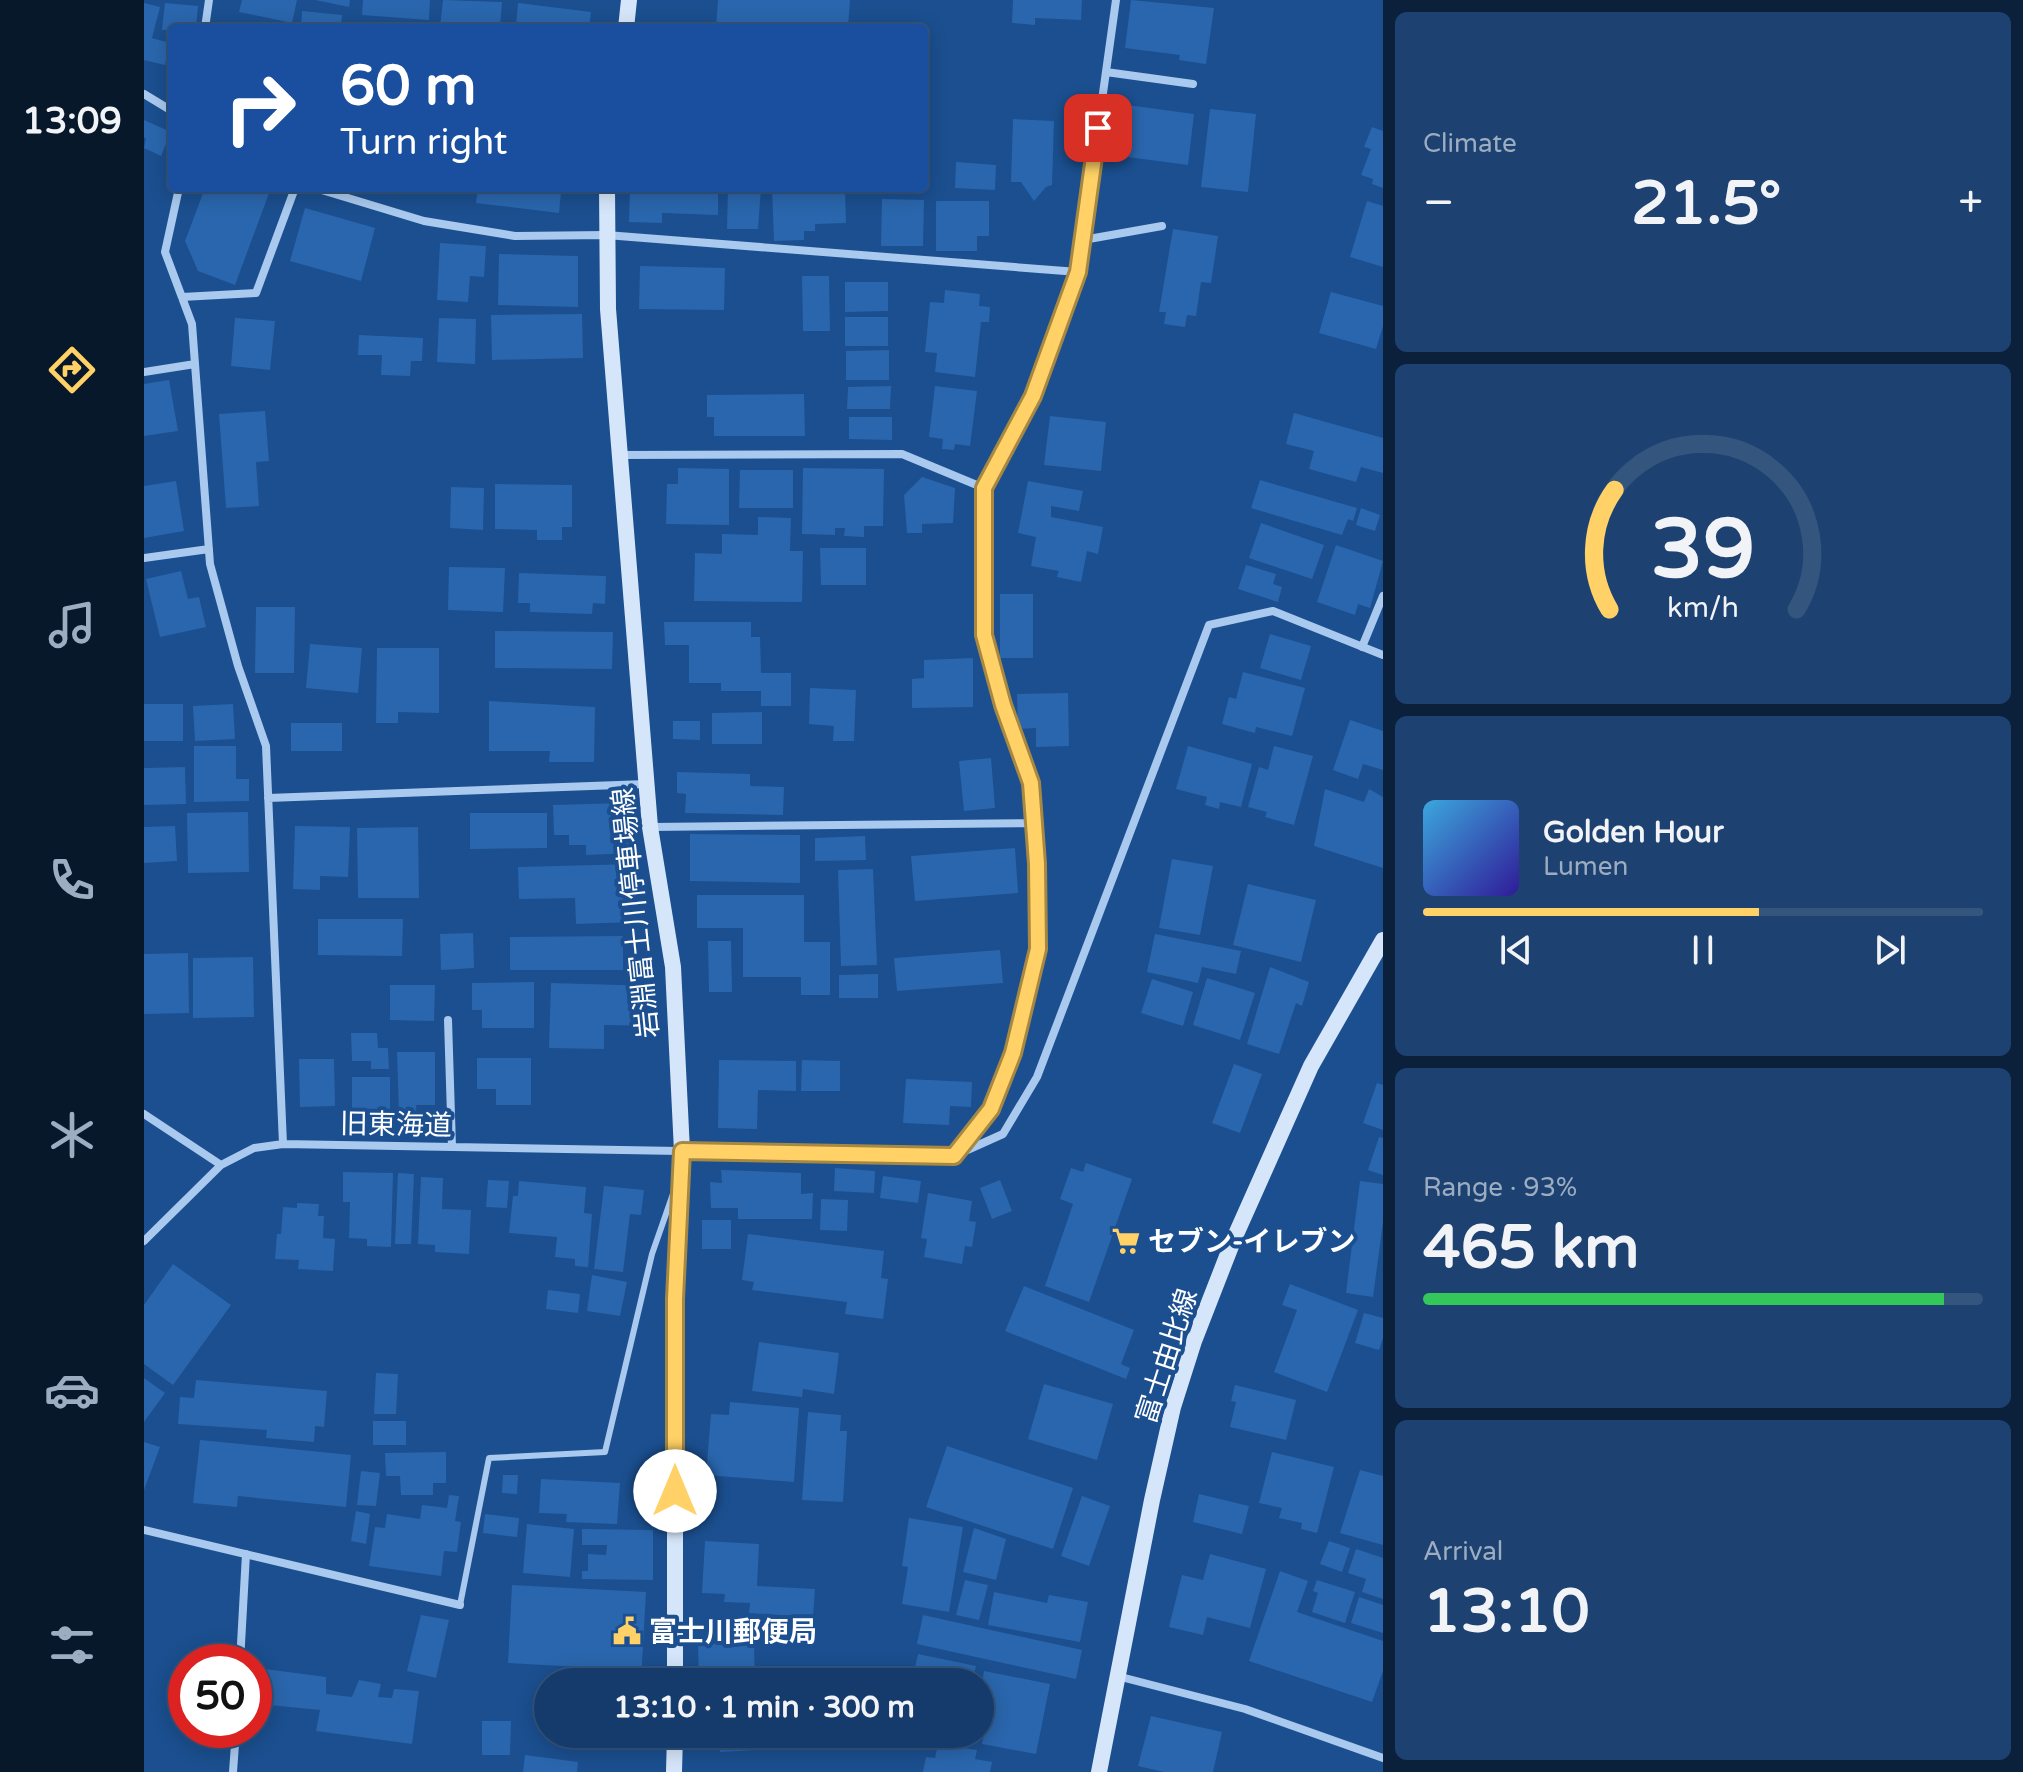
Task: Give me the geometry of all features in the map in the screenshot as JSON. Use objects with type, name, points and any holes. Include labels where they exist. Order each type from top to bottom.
[{"type":"main road","points":[[626,24],[629,0]]},
{"type":"main road","name":"岩淵富士川停車場線","points":[[607,192],[608,309],[650,827],[673,967],[682,1151],[675,1299],[675,1668]]},
{"type":"main road","name":"富士由比線","points":[[1099,1772],[1155,1484],[1173,1407],[1194,1341],[1233,1241],[1311,1066],[1383,940]]},
{"type":"main road","points":[[674,1772],[675,1748]]},
{"type":"street","points":[[206,24],[209,0]]},
{"type":"street","points":[[954,1156],[991,1109],[1013,1053],[1038,949],[1031,783],[1003,705],[984,635],[984,488],[1033,396],[1078,272],[1116,0]]},
{"type":"street","points":[[1106,72],[1193,84]]},
{"type":"street","points":[[144,94],[168,109]]},
{"type":"street","points":[[178,192],[165,252],[192,324],[210,564],[238,666],[266,746],[283,1144]]},
{"type":"street","points":[[182,297],[256,293],[294,192]]},
{"type":"street","points":[[328,192],[424,221],[515,236],[606,235],[1078,272]]},
{"type":"street","points":[[1083,240],[1162,226]]},
{"type":"street","points":[[144,372],[195,364]]},
{"type":"street","points":[[620,455],[902,454],[984,488]]},
{"type":"street","points":[[144,558],[209,549]]},
{"type":"street","points":[[1362,647],[1383,596]]},
{"type":"street","points":[[954,1156],[1003,1134],[1037,1077],[1209,625],[1273,611],[1383,655]]},
{"type":"street","points":[[268,798],[646,784]]},
{"type":"street","points":[[650,827],[1034,823]]},
{"type":"street","points":[[448,1020],[452,1147]]},
{"type":"street","points":[[144,1114],[221,1165]]},
{"type":"street","name":"旧東海道","points":[[144,1241],[221,1165],[254,1148],[283,1144],[954,1156]]},
{"type":"street","points":[[144,1530],[460,1605]]},
{"type":"street","points":[[241,1644],[246,1554]]},
{"type":"street","points":[[1117,1676],[1245,1709],[1383,1758]]},
{"type":"street","points":[[233,1772],[235,1748]]},
{"type":"lane","points":[[460,1605],[489,1458],[605,1452],[652,1254],[681,1168]]},
{"type":"building","points":[[242,0],[297,0],[292,23],[239,12]]},
{"type":"building","points":[[315,0],[350,0],[349,7]]},
{"type":"building","points":[[363,0],[430,0],[429,20],[362,15]]},
{"type":"building","points":[[443,0],[502,2],[500,24],[440,24]]},
{"type":"building","points":[[718,0],[850,0],[848,24],[716,24]]},
{"type":"building","points":[[1013,0],[1082,0],[1081,20],[1035,18],[1035,25],[1012,23]]},
{"type":"building","points":[[1131,0],[1214,8],[1206,64],[1179,60],[1180,55],[1125,48]]},
{"type":"building","points":[[144,3],[160,7],[152,38],[168,42],[168,52],[165,65],[144,60]]},
{"type":"building","points":[[165,3],[198,6],[196,24],[168,24],[168,30],[162,30]]},
{"type":"building","points":[[518,3],[591,12],[590,24],[516,24]]},
{"type":"building","points":[[302,11],[342,15],[341,24],[301,24]]},
{"type":"building","points":[[1120,104],[1194,114],[1188,165],[1113,155]]},
{"type":"building","points":[[1210,109],[1256,114],[1248,192],[1201,187]]},
{"type":"building","points":[[1013,119],[1054,121],[1052,185],[1046,187],[1034,201],[1021,182],[1011,182]]},
{"type":"building","points":[[144,120],[168,131],[161,156],[144,148]]},
{"type":"building","points":[[1372,127],[1383,131],[1383,188],[1372,184],[1373,179],[1361,175],[1371,149],[1364,147]]},
{"type":"building","points":[[956,162],[996,165],[995,190],[955,188]]},
{"type":"building","points":[[203,192],[270,192],[235,285],[198,271],[185,241]]},
{"type":"building","points":[[477,192],[561,192],[559,213],[476,203]]},
{"type":"building","points":[[630,192],[718,192],[718,215],[662,213],[662,223],[629,222]]},
{"type":"building","points":[[728,192],[761,192],[758,229],[727,229]]},
{"type":"building","points":[[772,192],[845,192],[846,223],[815,224],[815,231],[804,231],[804,240],[774,241]]},
{"type":"building","points":[[882,199],[924,200],[923,246],[881,246]]},
{"type":"building","points":[[936,201],[989,201],[989,236],[977,236],[977,251],[936,251]]},
{"type":"building","points":[[1367,201],[1383,206],[1383,267],[1350,257]]},
{"type":"building","points":[[305,208],[375,228],[361,281],[290,261]]},
{"type":"building","points":[[1173,229],[1218,236],[1211,283],[1201,282],[1196,316],[1187,315],[1185,327],[1164,324],[1166,312],[1159,312]]},
{"type":"building","points":[[440,243],[486,246],[484,277],[470,276],[468,302],[437,300]]},
{"type":"building","points":[[499,254],[578,256],[578,307],[498,305]]},
{"type":"building","points":[[640,266],[725,268],[724,310],[639,309]]},
{"type":"building","points":[[802,276],[829,276],[830,331],[803,331]]},
{"type":"building","points":[[845,282],[888,282],[888,311],[845,312]]},
{"type":"building","points":[[945,290],[980,294],[979,306],[990,307],[989,322],[981,322],[975,377],[935,372],[937,353],[925,352],[930,302],[944,303]]},
{"type":"building","points":[[1331,292],[1383,306],[1383,326],[1376,349],[1319,333]]},
{"type":"building","points":[[582,314],[583,358],[492,360],[491,315]]},
{"type":"building","points":[[845,317],[888,317],[888,346],[845,346]]},
{"type":"building","points":[[235,318],[275,321],[270,370],[231,366]]},
{"type":"building","points":[[439,318],[476,319],[475,364],[437,362]]},
{"type":"building","points":[[359,335],[423,338],[422,361],[411,361],[410,376],[381,375],[382,355],[358,355]]},
{"type":"building","points":[[889,350],[889,380],[846,380],[846,351]]},
{"type":"building","points":[[169,380],[178,431],[144,436],[144,384]]},
{"type":"building","points":[[891,386],[890,409],[847,409],[848,387]]},
{"type":"building","points":[[935,386],[977,391],[970,446],[955,444],[954,450],[942,449],[943,439],[929,437]]},
{"type":"building","points":[[804,394],[805,436],[714,436],[714,417],[707,417],[707,395]]},
{"type":"building","points":[[265,411],[269,461],[256,462],[259,506],[226,508],[219,414]]},
{"type":"building","points":[[1294,413],[1383,438],[1383,473],[1361,467],[1356,482],[1309,469],[1314,451],[1286,444]]},
{"type":"building","points":[[1050,416],[1106,422],[1101,471],[1044,465]]},
{"type":"building","points":[[849,417],[892,417],[892,440],[849,439]]},
{"type":"building","points":[[678,468],[729,469],[729,525],[666,524],[667,484],[678,484]]},
{"type":"building","points":[[803,468],[884,469],[883,526],[864,526],[864,537],[844,536],[845,528],[835,528],[835,535],[802,534]]},
{"type":"building","points":[[740,470],[793,470],[793,508],[739,508]]},
{"type":"building","points":[[922,477],[955,488],[953,523],[922,524],[922,533],[907,533],[904,495]]},
{"type":"building","points":[[1260,480],[1357,508],[1353,521],[1348,519],[1342,535],[1251,508]]},
{"type":"building","points":[[176,481],[184,531],[144,538],[144,486]]},
{"type":"building","points":[[1028,481],[1083,491],[1079,511],[1051,506],[1051,517],[1103,527],[1098,554],[1087,551],[1081,582],[1057,577],[1059,571],[1031,566],[1036,537],[1018,533]]},
{"type":"building","points":[[495,484],[572,485],[572,527],[562,527],[562,540],[537,540],[537,530],[495,529]]},
{"type":"building","points":[[451,487],[484,488],[483,530],[450,528]]},
{"type":"building","points":[[1361,508],[1380,515],[1375,531],[1356,525]]},
{"type":"building","points":[[758,517],[791,518],[790,551],[803,551],[802,602],[694,601],[695,553],[722,554],[722,534],[758,535]]},
{"type":"building","points":[[1261,523],[1324,545],[1312,579],[1249,558]]},
{"type":"building","points":[[1336,545],[1383,561],[1370,608],[1358,604],[1355,615],[1317,602]]},
{"type":"building","points":[[820,548],[866,548],[866,585],[821,585]]},
{"type":"building","points":[[1246,565],[1276,574],[1273,584],[1282,587],[1278,602],[1238,589]]},
{"type":"building","points":[[449,567],[505,568],[503,612],[448,610]]},
{"type":"building","points":[[181,571],[188,599],[199,597],[206,627],[160,637],[146,579]]},
{"type":"building","points":[[519,573],[606,576],[605,604],[593,603],[592,614],[530,612],[530,603],[518,603]]},
{"type":"building","points":[[1000,594],[1033,594],[1033,658],[1000,658]]},
{"type":"building","points":[[256,607],[295,607],[294,673],[255,673]]},
{"type":"building","points":[[664,622],[751,622],[751,637],[760,637],[761,673],[791,673],[791,706],[761,706],[761,691],[721,691],[721,683],[689,683],[689,645],[665,645]]},
{"type":"building","points":[[495,631],[613,632],[612,669],[495,668]]},
{"type":"building","points":[[1270,634],[1311,646],[1301,680],[1260,668]]},
{"type":"building","points":[[310,644],[362,648],[358,693],[306,688]]},
{"type":"building","points":[[377,648],[439,648],[439,713],[398,712],[398,723],[376,723]]},
{"type":"building","points":[[973,658],[973,707],[912,708],[912,679],[924,678],[924,660]]},
{"type":"building","points":[[1243,672],[1305,688],[1292,736],[1256,727],[1255,733],[1222,724],[1229,697],[1236,699]]},
{"type":"building","points":[[810,688],[856,690],[854,741],[833,741],[834,726],[809,724]]},
{"type":"building","points":[[1068,693],[1069,746],[1036,747],[1036,728],[1018,729],[1017,694]]},
{"type":"building","points":[[489,701],[595,707],[594,762],[549,762],[550,751],[489,751]]},
{"type":"building","points":[[144,704],[183,704],[183,741],[144,741]]},
{"type":"building","points":[[233,704],[235,739],[195,741],[193,706]]},
{"type":"building","points":[[762,712],[762,744],[712,744],[712,713]]},
{"type":"building","points":[[1350,720],[1383,731],[1383,770],[1363,764],[1358,779],[1333,770]]},
{"type":"building","points":[[673,721],[700,721],[700,740],[673,739]]},
{"type":"building","points":[[291,723],[342,723],[342,751],[291,751]]},
{"type":"building","points":[[194,746],[236,746],[236,779],[249,779],[249,801],[194,802]]},
{"type":"building","points":[[1188,746],[1252,764],[1241,807],[1220,802],[1219,809],[1205,805],[1207,797],[1176,789]]},
{"type":"building","points":[[1274,746],[1313,756],[1294,825],[1265,817],[1267,812],[1248,807],[1259,767],[1268,770]]},
{"type":"building","points":[[991,758],[995,808],[964,811],[959,761]]},
{"type":"building","points":[[185,767],[186,804],[144,805],[144,768]]},
{"type":"building","points":[[677,772],[750,774],[750,786],[784,787],[783,815],[685,813],[686,794],[677,793]]},
{"type":"building","points":[[1325,789],[1364,802],[1369,789],[1383,797],[1383,868],[1314,846]]},
{"type":"building","points":[[624,803],[624,830],[635,830],[635,853],[586,855],[586,845],[569,845],[569,835],[554,835],[553,805]]},
{"type":"building","points":[[248,812],[249,872],[188,873],[187,813]]},
{"type":"building","points":[[470,813],[547,813],[547,848],[470,849]]},
{"type":"building","points":[[175,826],[177,861],[144,863],[144,827]]},
{"type":"building","points":[[295,826],[350,827],[348,877],[320,876],[320,890],[293,889]]},
{"type":"building","points":[[418,827],[419,898],[358,898],[357,828]]},
{"type":"building","points":[[690,834],[800,835],[800,883],[690,881]]},
{"type":"building","points":[[865,836],[866,860],[815,861],[815,838]]},
{"type":"building","points":[[1015,848],[1018,893],[915,901],[911,856]]},
{"type":"building","points":[[1172,859],[1213,866],[1200,935],[1159,928]]},
{"type":"building","points":[[634,864],[635,922],[576,924],[575,898],[519,899],[518,867]]},
{"type":"building","points":[[873,869],[877,965],[841,966],[838,870]]},
{"type":"building","points":[[1248,884],[1316,900],[1301,962],[1233,945]]},
{"type":"building","points":[[697,895],[804,895],[804,942],[830,942],[830,995],[801,995],[801,977],[743,977],[743,928],[697,928]]},
{"type":"building","points":[[318,919],[403,919],[402,956],[318,955]]},
{"type":"building","points":[[473,933],[474,968],[441,970],[440,934]]},
{"type":"building","points":[[1155,934],[1241,951],[1236,974],[1202,967],[1198,983],[1147,972]]},
{"type":"building","points":[[623,936],[623,970],[510,970],[510,937]]},
{"type":"building","points":[[708,941],[731,941],[732,992],[709,992]]},
{"type":"building","points":[[1000,950],[1003,983],[897,991],[894,958]]},
{"type":"building","points":[[188,953],[189,1013],[144,1014],[144,954]]},
{"type":"building","points":[[253,957],[254,1017],[193,1018],[193,958]]},
{"type":"building","points":[[1270,967],[1309,982],[1302,1006],[1296,1003],[1279,1054],[1247,1044]]},
{"type":"building","points":[[878,974],[878,998],[839,998],[839,975]]},
{"type":"building","points":[[1207,978],[1255,993],[1240,1040],[1193,1025]]},
{"type":"building","points":[[1152,979],[1193,992],[1183,1026],[1141,1013]]},
{"type":"building","points":[[534,982],[534,1028],[482,1028],[482,1010],[472,1010],[472,983]]},
{"type":"building","points":[[551,983],[656,986],[655,1026],[604,1025],[604,1049],[549,1048]]},
{"type":"building","points":[[390,985],[435,985],[434,1021],[390,1020]]},
{"type":"building","points":[[351,1033],[377,1033],[378,1048],[388,1048],[389,1069],[371,1069],[371,1061],[352,1061]]},
{"type":"building","points":[[397,1052],[435,1052],[435,1105],[416,1105],[417,1116],[399,1114]]},
{"type":"building","points":[[477,1058],[531,1058],[531,1105],[496,1105],[496,1089],[477,1089]]},
{"type":"building","points":[[299,1059],[334,1059],[335,1106],[300,1107]]},
{"type":"building","points":[[719,1060],[796,1061],[796,1091],[758,1090],[757,1129],[718,1128]]},
{"type":"building","points":[[802,1060],[840,1061],[840,1091],[801,1091]]},
{"type":"building","points":[[1234,1064],[1262,1074],[1240,1133],[1212,1123]]},
{"type":"building","points":[[352,1077],[390,1077],[390,1111],[352,1111]]},
{"type":"building","points":[[906,1079],[972,1082],[971,1107],[950,1106],[949,1125],[903,1123]]},
{"type":"building","points":[[1377,1083],[1383,1085],[1383,1130],[1363,1123]]},
{"type":"building","points":[[1379,1137],[1383,1138],[1383,1175],[1368,1170]]},
{"type":"building","points":[[1086,1163],[1132,1179],[1089,1302],[1045,1286],[1073,1204],[1060,1199],[1071,1168],[1083,1172]]},
{"type":"building","points":[[835,1168],[875,1171],[874,1193],[834,1191]]},
{"type":"building","points":[[721,1170],[801,1173],[801,1194],[813,1193],[812,1219],[738,1219],[738,1208],[711,1208],[710,1182],[722,1183]]},
{"type":"building","points":[[343,1172],[393,1173],[391,1247],[367,1246],[367,1239],[349,1238],[350,1202],[343,1202]]},
{"type":"building","points":[[398,1173],[414,1174],[411,1244],[395,1244]]},
{"type":"building","points":[[883,1176],[921,1181],[918,1203],[880,1198]]},
{"type":"building","points":[[421,1177],[443,1178],[442,1209],[471,1210],[469,1254],[435,1252],[435,1245],[418,1244]]},
{"type":"building","points":[[488,1180],[509,1181],[507,1208],[486,1207]]},
{"type":"building","points":[[1000,1180],[1012,1211],[992,1219],[980,1188]]},
{"type":"building","points":[[519,1181],[586,1187],[584,1213],[592,1214],[588,1267],[575,1266],[575,1259],[555,1257],[557,1237],[509,1233],[513,1196],[518,1196]]},
{"type":"building","points":[[1360,1181],[1383,1184],[1383,1222],[1373,1297],[1346,1293]]},
{"type":"building","points":[[604,1186],[644,1190],[641,1215],[630,1214],[623,1272],[594,1269]]},
{"type":"building","points":[[928,1193],[972,1201],[969,1221],[976,1222],[972,1247],[965,1246],[962,1264],[924,1257],[927,1239],[921,1238]]},
{"type":"building","points":[[821,1199],[848,1200],[847,1231],[820,1230]]},
{"type":"building","points":[[297,1203],[319,1204],[318,1216],[324,1216],[323,1238],[335,1239],[333,1271],[298,1269],[299,1260],[275,1259],[283,1207],[297,1208]]},
{"type":"building","points":[[702,1220],[731,1220],[731,1249],[702,1249]]},
{"type":"building","points":[[748,1234],[884,1251],[881,1278],[888,1279],[883,1319],[845,1314],[847,1302],[752,1290],[754,1282],[742,1280]]},
{"type":"building","points":[[173,1264],[231,1305],[173,1385],[144,1364],[144,1305]]},
{"type":"building","points":[[592,1275],[627,1282],[620,1316],[587,1311]]},
{"type":"building","points":[[1290,1284],[1358,1310],[1327,1392],[1274,1372],[1297,1310],[1282,1305]]},
{"type":"building","points":[[1024,1286],[1134,1330],[1121,1364],[1130,1368],[1126,1379],[1005,1331]]},
{"type":"building","points":[[548,1290],[580,1294],[578,1313],[546,1309]]},
{"type":"building","points":[[1364,1313],[1383,1318],[1383,1338],[1379,1350],[1355,1343]]},
{"type":"building","points":[[759,1342],[839,1353],[834,1394],[803,1389],[802,1397],[752,1391]]},
{"type":"building","points":[[376,1373],[398,1374],[396,1414],[374,1414]]},
{"type":"building","points":[[144,1378],[165,1393],[144,1422]]},
{"type":"building","points":[[196,1380],[327,1391],[324,1427],[315,1426],[314,1442],[266,1438],[267,1430],[178,1424],[180,1397],[194,1398]]},
{"type":"building","points":[[1044,1384],[1113,1404],[1097,1460],[1028,1439]]},
{"type":"building","points":[[1235,1385],[1296,1400],[1286,1440],[1230,1427],[1236,1402],[1231,1401]]},
{"type":"building","points":[[730,1402],[799,1408],[794,1482],[706,1475],[711,1414],[729,1415]]},
{"type":"building","points":[[808,1412],[841,1415],[840,1431],[847,1431],[843,1502],[802,1500]]},
{"type":"building","points":[[373,1421],[406,1421],[406,1445],[373,1445]]},
{"type":"building","points":[[200,1440],[351,1455],[346,1507],[238,1496],[237,1507],[193,1503]]},
{"type":"building","points":[[144,1442],[160,1447],[144,1490]]},
{"type":"building","points":[[947,1446],[1073,1488],[1053,1549],[926,1507]]},
{"type":"building","points":[[446,1452],[446,1483],[433,1483],[433,1495],[401,1495],[400,1476],[386,1476],[385,1453]]},
{"type":"building","points":[[1272,1452],[1334,1467],[1317,1533],[1301,1529],[1302,1523],[1279,1518],[1282,1508],[1259,1503]]},
{"type":"building","points":[[1360,1470],[1383,1476],[1383,1545],[1340,1533]]},
{"type":"building","points":[[361,1471],[380,1473],[376,1506],[357,1505]]},
{"type":"building","points":[[503,1475],[518,1475],[517,1494],[502,1493]]},
{"type":"building","points":[[541,1479],[620,1483],[617,1524],[566,1522],[567,1514],[539,1513]]},
{"type":"building","points":[[1199,1494],[1249,1506],[1242,1534],[1193,1522]]},
{"type":"building","points":[[449,1495],[459,1496],[455,1521],[461,1522],[457,1552],[444,1551],[441,1576],[369,1566],[375,1527],[385,1528],[387,1514],[420,1519],[422,1505],[447,1508]]},
{"type":"building","points":[[1082,1496],[1110,1506],[1089,1566],[1061,1556]]},
{"type":"building","points":[[356,1511],[370,1514],[366,1544],[351,1541]]},
{"type":"building","points":[[485,1514],[519,1518],[517,1537],[483,1533]]},
{"type":"building","points":[[909,1518],[963,1527],[949,1612],[902,1604],[908,1567],[902,1566]]},
{"type":"building","points":[[527,1524],[574,1529],[570,1577],[523,1573]]},
{"type":"building","points":[[974,1528],[1006,1539],[996,1580],[963,1572]]},
{"type":"building","points":[[582,1529],[653,1530],[653,1580],[582,1579],[582,1571],[588,1571],[588,1554],[606,1555],[607,1545],[582,1545]]},
{"type":"building","points":[[705,1541],[759,1544],[757,1586],[815,1589],[813,1617],[749,1613],[750,1603],[724,1602],[725,1594],[702,1593]]},
{"type":"building","points":[[1329,1541],[1350,1548],[1342,1572],[1320,1564]]},
{"type":"building","points":[[1356,1549],[1383,1558],[1383,1599],[1362,1592],[1366,1579],[1348,1573]]},
{"type":"building","points":[[1210,1554],[1266,1569],[1250,1628],[1207,1617],[1203,1635],[1169,1627],[1182,1575],[1203,1580]]},
{"type":"building","points":[[1280,1571],[1308,1581],[1297,1612],[1383,1641],[1383,1671],[1372,1702],[1249,1661]]},
{"type":"building","points":[[965,1580],[988,1585],[979,1620],[956,1615]]},
{"type":"building","points":[[1317,1580],[1355,1592],[1345,1623],[1312,1612],[1318,1593],[1313,1591]]},
{"type":"building","points":[[512,1585],[646,1592],[642,1668],[508,1663]]},
{"type":"building","points":[[994,1592],[1047,1603],[1049,1595],[1088,1602],[1080,1642],[988,1625]]},
{"type":"building","points":[[1359,1597],[1383,1605],[1383,1633],[1351,1623]]},
{"type":"building","points":[[421,1615],[449,1620],[436,1678],[407,1671]]},
{"type":"building","points":[[923,1615],[1082,1650],[1076,1679],[917,1644]]},
{"type":"building","points":[[754,1643],[755,1668],[699,1668],[698,1644]]},
{"type":"building","points":[[918,1654],[976,1666],[976,1668],[915,1668]]},
{"type":"building","points":[[272,1670],[326,1677],[326,1694],[352,1697],[359,1680],[381,1684],[378,1697],[392,1698],[394,1689],[419,1691],[412,1744],[316,1731],[320,1710],[272,1705]]},
{"type":"building","points":[[994,1673],[1050,1684],[1036,1754],[994,1746]]},
{"type":"building","points":[[1151,1716],[1222,1732],[1213,1772],[1164,1772],[1138,1766]]},
{"type":"building","points":[[482,1721],[511,1721],[510,1755],[482,1755]]},
{"type":"building","points":[[720,1748],[757,1748],[757,1750],[720,1752]]},
{"type":"building","points":[[937,1748],[964,1748],[977,1750],[975,1759],[992,1762],[990,1772],[923,1772],[926,1757],[935,1758]]},
{"type":"building","points":[[525,1755],[578,1762],[577,1772],[523,1772]]},
{"type":"place","name":"セブン-イレブン","points":[[1126,1241]]},
{"type":"place","name":"富士川郵便局","points":[[627,1631]]},
{"type":"route","points":[[675,1491],[675,1299],[682,1151],[954,1156],[991,1109],[1013,1053],[1038,949],[1037,864],[1031,783],[1003,705],[984,635],[984,488],[1033,396],[1078,272],[1098,128]]}]
